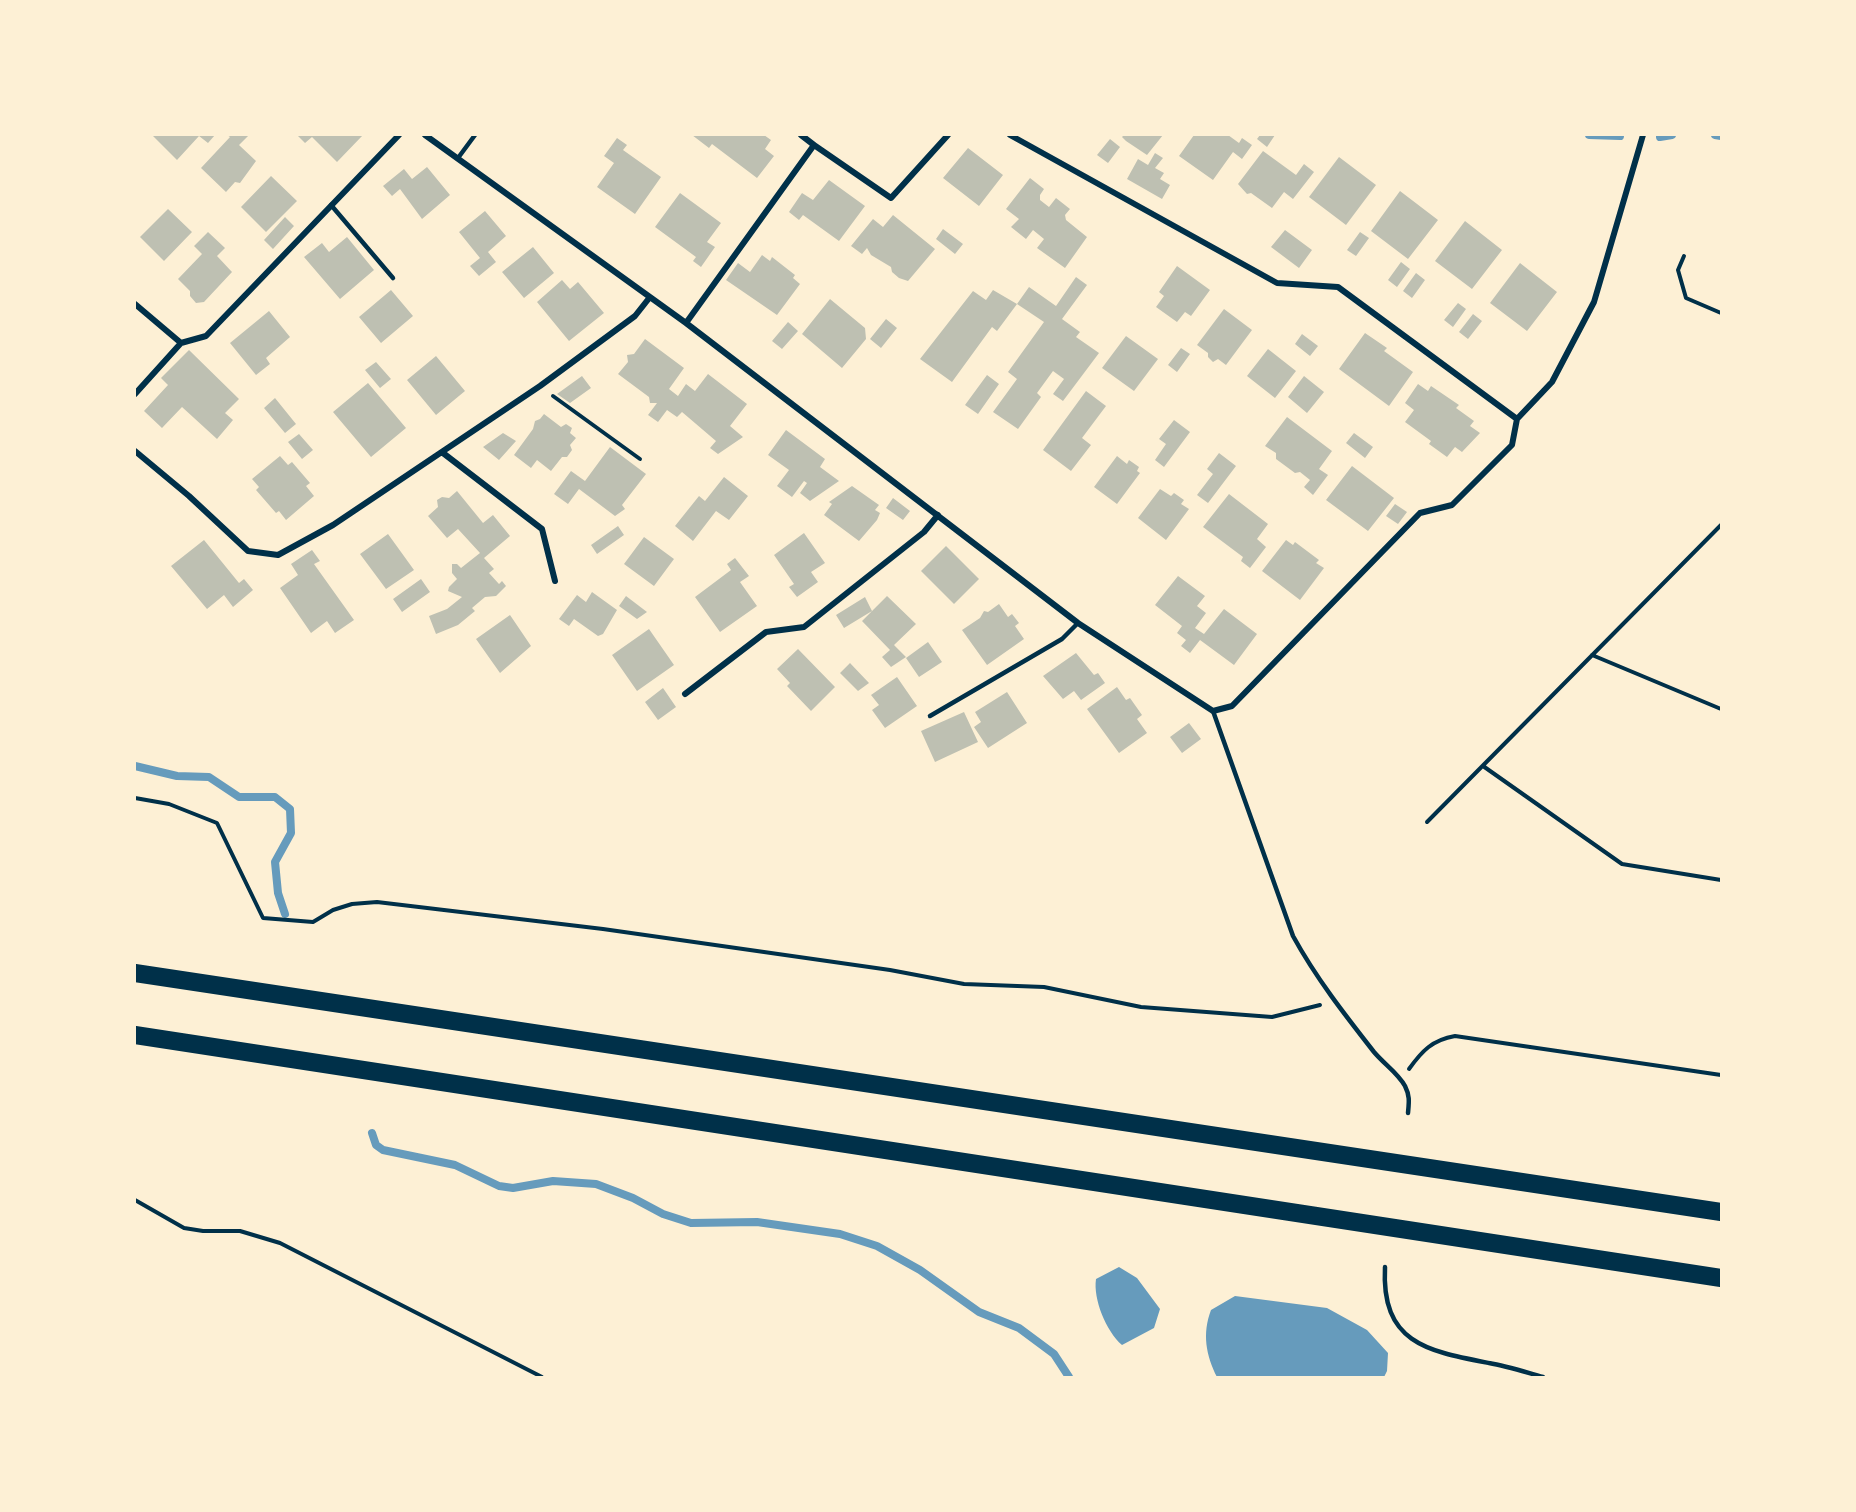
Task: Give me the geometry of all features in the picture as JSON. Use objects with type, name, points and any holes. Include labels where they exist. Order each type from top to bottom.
[{"type":"highway","points":[[135,973],[1721,1212]]},
{"type":"highway","points":[[135,1035],[1721,1278]]},
{"type":"street","points":[[135,394],[181,343],[206,336],[399,135]]},
{"type":"street","points":[[425,135],[686,323],[1078,623],[1213,711],[1232,706],[1420,513],[1452,505],[1512,446],[1517,419],[1551,382],[1594,302],[1643,135]]},
{"type":"street","points":[[801,135],[891,198],[948,135]]},
{"type":"street","points":[[1010,135],[1277,283],[1338,288],[1517,419]]},
{"type":"street","points":[[686,323],[814,145]]},
{"type":"street","points":[[135,451],[189,496],[248,551],[278,555],[333,525],[540,386],[635,316],[650,297]]},
{"type":"street","points":[[135,304],[181,343]]},
{"type":"street","points":[[443,453],[542,529],[555,581]]},
{"type":"street","points":[[685,694],[766,632],[804,627],[924,532],[938,515]]},
{"type":"lane","points":[[458,158],[474,135]]},
{"type":"lane","points":[[331,205],[393,278]]},
{"type":"lane","points":[[930,716],[1062,639],[1078,623]]},
{"type":"lane","points":[[1213,711],[1293,936],[1312,970],[1333,1000],[1377,1056],[1402,1080],[1410,1096],[1408,1113]]},
{"type":"lane","points":[[1385,1267],[1384,1292],[1389,1312],[1401,1330],[1416,1341],[1445,1354],[1543,1377]]},
{"type":"path","points":[[1684,256],[1678,270],[1686,298],[1721,313]]},
{"type":"path","points":[[540,386],[640,459]]},
{"type":"path","points":[[1427,822],[1721,525]]},
{"type":"path","points":[[1592,655],[1721,710]]},
{"type":"path","points":[[1483,766],[1622,864],[1721,880]]},
{"type":"path","points":[[135,798],[169,804],[217,823],[263,918],[313,922],[333,910],[352,904],[377,902],[603,929],[890,970],[964,984],[1044,987],[1142,1007],[1272,1017],[1333,1000]]},
{"type":"path","points":[[1402,1080],[1429,1045],[1441,1038],[1455,1036],[1721,1075]]},
{"type":"path","points":[[135,1200],[183,1228],[203,1231],[240,1231],[280,1243],[542,1377]]},
{"type":"water","points":[[1119,1267],[1137,1278],[1160,1309],[1154,1328],[1122,1345],[1106,1323],[1099,1305],[1096,1287],[1096,1279]]},
{"type":"water","points":[[1235,1296],[1327,1308],[1367,1330],[1388,1353],[1387,1371],[1384,1377],[1217,1377],[1206,1344],[1208,1319],[1211,1310]]},
{"type":"building","points":[[152,135],[215,135],[208,143],[199,136],[177,160]]},
{"type":"building","points":[[227,135],[249,135],[239,145],[256,161],[240,183],[235,182],[226,192],[201,168],[230,137]]},
{"type":"building","points":[[297,135],[363,135],[337,162],[312,137],[305,143]]},
{"type":"building","points":[[692,135],[764,135],[771,140],[765,149],[774,156],[757,178],[712,144],[709,148]]},
{"type":"building","points":[[1124,135],[1163,135],[1147,155],[1126,141],[1122,137]]},
{"type":"building","points":[[1194,135],[1228,135],[1239,143],[1242,138],[1252,145],[1242,159],[1233,152],[1213,180],[1179,156]]},
{"type":"building","points":[[1260,135],[1275,135],[1267,147],[1257,139]]},
{"type":"building","points":[[617,138],[627,145],[623,150],[661,177],[635,214],[597,187],[614,163],[604,156]]},
{"type":"building","points":[[1110,139],[1120,147],[1108,163],[1097,155]]},
{"type":"building","points":[[968,148],[1003,175],[979,206],[943,178]]},
{"type":"building","points":[[1263,151],[1296,175],[1304,164],[1314,172],[1293,199],[1284,192],[1272,208],[1251,193],[1247,194],[1238,184]]},
{"type":"building","points":[[1155,153],[1163,158],[1155,168],[1164,173],[1160,179],[1170,185],[1162,199],[1127,179],[1138,159],[1148,165]]},
{"type":"building","points":[[1339,157],[1376,185],[1346,225],[1309,197]]},
{"type":"building","points":[[427,167],[450,195],[422,219],[400,189],[392,196],[383,186],[404,169],[412,179]]},
{"type":"building","points":[[271,176],[297,201],[266,232],[241,207]]},
{"type":"building","points":[[1030,178],[1044,189],[1040,200],[1049,207],[1056,198],[1070,209],[1065,215],[1066,220],[1087,237],[1065,268],[1037,248],[1044,239],[1033,230],[1026,239],[1011,227],[1019,219],[1006,209]]},
{"type":"building","points":[[829,180],[865,206],[839,241],[803,215],[799,220],[789,212],[802,193],[813,200]]},
{"type":"building","points":[[1400,191],[1438,220],[1408,259],[1371,231]]},
{"type":"building","points":[[680,193],[721,223],[707,242],[715,247],[701,267],[693,261],[696,257],[655,227]]},
{"type":"building","points":[[168,209],[192,232],[164,261],[140,237]]},
{"type":"building","points":[[485,211],[506,236],[488,252],[496,262],[479,276],[470,266],[480,258],[459,232]]},
{"type":"building","points":[[893,215],[935,249],[908,281],[899,278],[892,272],[891,267],[871,255],[867,248],[862,254],[851,246],[873,219],[883,227]]},
{"type":"building","points":[[285,217],[294,226],[273,249],[264,240]]},
{"type":"building","points":[[1465,221],[1502,250],[1472,289],[1435,261]]},
{"type":"building","points":[[943,229],[963,244],[955,254],[936,239]]},
{"type":"building","points":[[1285,230],[1312,250],[1299,268],[1271,247]]},
{"type":"building","points":[[208,232],[225,248],[217,256],[232,272],[204,302],[196,303],[190,296],[190,291],[178,279],[202,254],[194,246]]},
{"type":"building","points":[[1360,232],[1369,238],[1356,256],[1347,250]]},
{"type":"building","points":[[347,237],[374,270],[340,299],[304,257],[322,243],[329,252]]},
{"type":"building","points":[[533,247],[554,273],[524,298],[502,272]]},
{"type":"building","points":[[762,255],[770,261],[772,257],[795,275],[793,278],[800,284],[777,315],[726,280],[738,263],[750,272]]},
{"type":"building","points":[[1401,262],[1410,269],[1397,287],[1388,280]]},
{"type":"building","points":[[1520,263],[1557,292],[1527,331],[1490,303]]},
{"type":"building","points":[[1177,266],[1210,290],[1191,316],[1185,312],[1177,322],[1156,307],[1164,296],[1159,292]]},
{"type":"building","points":[[1416,273],[1425,280],[1412,298],[1403,291]]},
{"type":"building","points":[[1076,277],[1087,285],[1062,319],[1080,332],[1076,337],[1099,353],[1063,401],[1053,394],[1064,379],[1053,371],[1037,393],[1041,397],[1018,429],[993,412],[1017,379],[1008,372],[1044,322],[1017,304],[1029,287],[1056,306]]},
{"type":"building","points":[[562,280],[570,289],[578,282],[604,313],[569,341],[537,302]]},
{"type":"building","points":[[391,290],[413,316],[381,343],[359,317]]},
{"type":"building","points":[[993,290],[1017,304],[997,331],[992,327],[952,382],[920,359],[973,291],[986,300]]},
{"type":"building","points":[[830,299],[865,328],[866,339],[842,368],[802,334]]},
{"type":"building","points":[[1458,303],[1466,309],[1453,327],[1444,320]]},
{"type":"building","points":[[1224,309],[1252,330],[1226,365],[1218,359],[1213,362],[1208,357],[1208,353],[1197,345]]},
{"type":"building","points":[[269,311],[290,337],[266,358],[270,364],[256,375],[230,343]]},
{"type":"building","points":[[1473,314],[1482,321],[1468,339],[1459,332]]},
{"type":"building","points":[[886,319],[897,328],[881,348],[870,339]]},
{"type":"building","points":[[788,322],[798,331],[782,349],[772,341]]},
{"type":"building","points":[[1365,333],[1387,348],[1384,351],[1413,372],[1389,406],[1339,369]]},
{"type":"building","points":[[1302,334],[1318,346],[1310,356],[1295,344]]},
{"type":"building","points":[[1126,336],[1158,359],[1134,391],[1102,368]]},
{"type":"building","points":[[645,339],[684,368],[669,389],[678,396],[686,384],[695,391],[708,374],[747,404],[730,426],[743,437],[718,454],[710,448],[716,441],[682,412],[677,417],[667,410],[658,422],[648,415],[657,403],[650,403],[649,397],[618,374],[628,362],[627,355],[634,354]]},
{"type":"building","points":[[1181,348],[1190,354],[1177,372],[1168,365]]},
{"type":"building","points":[[1268,349],[1296,371],[1275,398],[1247,376]]},
{"type":"building","points":[[189,350],[239,399],[225,413],[233,420],[217,439],[182,407],[162,428],[144,411],[168,385],[161,378]]},
{"type":"building","points":[[436,356],[465,391],[436,415],[407,380]]},
{"type":"building","points":[[376,362],[391,379],[380,388],[365,370]]},
{"type":"building","points":[[987,375],[999,384],[978,414],[965,405]]},
{"type":"building","points":[[582,376],[591,388],[570,403],[557,394]]},
{"type":"building","points":[[1304,376],[1324,392],[1307,413],[1288,397]]},
{"type":"building","points":[[368,383],[406,428],[371,457],[333,412]]},
{"type":"building","points":[[1418,384],[1428,391],[1431,386],[1459,405],[1456,408],[1474,421],[1470,426],[1480,433],[1462,452],[1455,447],[1447,457],[1429,444],[1431,441],[1405,422],[1414,410],[1405,403]]},
{"type":"building","points":[[1086,391],[1106,406],[1082,438],[1091,445],[1071,471],[1043,450]]},
{"type":"building","points":[[275,398],[296,424],[285,433],[264,408]]},
{"type":"building","points":[[544,414],[561,427],[566,424],[572,428],[570,433],[576,438],[570,445],[572,450],[567,457],[562,457],[551,471],[537,460],[531,468],[514,455],[533,429],[535,421]]},
{"type":"building","points":[[1287,417],[1332,451],[1319,469],[1328,475],[1313,495],[1304,487],[1310,480],[1300,472],[1295,473],[1276,459],[1276,453],[1265,446]]},
{"type":"building","points":[[1174,420],[1190,432],[1164,467],[1155,460],[1166,444],[1159,439]]},
{"type":"building","points":[[786,430],[825,459],[820,467],[839,481],[810,501],[800,493],[807,483],[804,481],[792,497],[777,486],[789,470],[768,455]]},
{"type":"building","points":[[503,433],[516,441],[499,460],[483,447]]},
{"type":"building","points":[[1354,433],[1373,447],[1365,458],[1346,443]]},
{"type":"building","points":[[299,434],[313,450],[302,459],[288,442]]},
{"type":"building","points":[[610,447],[646,474],[622,505],[625,509],[615,516],[579,489],[568,504],[554,494],[571,471],[585,481]]},
{"type":"building","points":[[1219,453],[1236,466],[1208,503],[1197,495],[1213,474],[1207,469]]},
{"type":"building","points":[[280,456],[288,465],[292,462],[310,483],[306,486],[314,496],[286,520],[279,511],[276,513],[256,490],[259,487],[252,479]]},
{"type":"building","points":[[1117,456],[1127,464],[1129,460],[1139,467],[1137,471],[1140,473],[1117,504],[1094,487]]},
{"type":"building","points":[[1352,466],[1394,498],[1368,531],[1326,500]]},
{"type":"building","points":[[724,477],[748,496],[729,520],[716,511],[693,541],[675,526],[699,496],[705,501]]},
{"type":"building","points":[[852,486],[879,505],[875,510],[880,513],[877,520],[859,541],[824,515],[832,504],[829,502]]},
{"type":"building","points":[[1160,489],[1171,496],[1174,493],[1184,500],[1181,504],[1189,509],[1166,540],[1138,518]]},
{"type":"building","points":[[457,491],[483,523],[493,515],[510,536],[484,558],[494,569],[489,573],[499,584],[502,581],[506,586],[496,596],[485,597],[472,608],[475,611],[458,625],[436,634],[429,616],[447,609],[462,597],[448,591],[457,579],[452,573],[452,564],[457,564],[461,568],[480,553],[458,529],[447,538],[428,516],[438,507],[437,500],[442,497],[449,498]]},
{"type":"building","points":[[1229,494],[1268,524],[1257,539],[1266,547],[1250,568],[1241,561],[1243,557],[1203,527]]},
{"type":"building","points":[[893,498],[910,511],[903,520],[886,508]]},
{"type":"building","points":[[1395,504],[1407,512],[1398,524],[1386,516]]},
{"type":"building","points":[[618,526],[624,535],[597,554],[591,545]]},
{"type":"building","points":[[804,533],[825,563],[811,572],[818,582],[797,597],[789,587],[794,584],[774,555]]},
{"type":"building","points":[[388,534],[414,570],[386,589],[360,554]]},
{"type":"building","points":[[644,537],[674,559],[654,586],[624,564]]},
{"type":"building","points":[[204,540],[239,583],[244,579],[253,590],[233,607],[224,595],[207,609],[171,566]]},
{"type":"building","points":[[1286,540],[1293,545],[1295,542],[1319,560],[1316,563],[1324,568],[1300,600],[1262,571]]},
{"type":"building","points":[[946,546],[979,579],[954,604],[921,571]]},
{"type":"building","points":[[312,550],[320,561],[314,564],[354,620],[335,633],[327,621],[311,633],[280,588],[298,575],[291,564]]},
{"type":"building","points":[[735,558],[749,576],[740,582],[757,606],[720,632],[695,597],[731,570],[727,564]]},
{"type":"building","points":[[1178,576],[1205,596],[1197,606],[1206,613],[1195,628],[1204,634],[1224,609],[1257,634],[1234,665],[1200,640],[1190,653],[1181,646],[1186,640],[1177,633],[1182,626],[1155,605]]},
{"type":"building","points":[[421,579],[430,592],[402,612],[393,599]]},
{"type":"building","points":[[592,592],[617,610],[603,634],[598,636],[574,619],[569,626],[559,619],[577,595],[586,602]]},
{"type":"building","points":[[626,596],[647,612],[637,619],[619,606]]},
{"type":"building","points":[[887,596],[916,624],[894,645],[906,657],[891,667],[882,657],[890,650],[862,621]]},
{"type":"building","points":[[865,597],[872,611],[844,628],[836,615]]},
{"type":"building","points":[[999,604],[1008,617],[1012,614],[1019,623],[1015,626],[1024,639],[987,665],[962,630],[980,618],[984,611],[988,612]]},
{"type":"building","points":[[510,615],[531,646],[500,673],[476,639]]},
{"type":"building","points":[[649,629],[674,665],[637,691],[612,655]]},
{"type":"building","points":[[928,642],[942,662],[919,677],[906,658]]},
{"type":"building","points":[[798,649],[835,687],[811,711],[787,686],[790,683],[777,669]]},
{"type":"building","points":[[1076,653],[1094,675],[1098,673],[1105,683],[1081,700],[1074,691],[1063,699],[1043,676]]},
{"type":"building","points":[[850,663],[869,683],[858,691],[840,673]]},
{"type":"building","points":[[897,677],[917,706],[885,728],[872,710],[879,705],[871,695]]},
{"type":"building","points":[[1117,687],[1126,700],[1130,698],[1142,715],[1137,719],[1147,733],[1119,753],[1087,709]]},
{"type":"building","points":[[663,688],[676,707],[658,720],[645,702]]},
{"type":"building","points":[[1007,692],[1027,723],[988,748],[974,727],[981,722],[975,712]]},
{"type":"building","points":[[964,712],[978,742],[935,762],[921,731]]},
{"type":"building","points":[[1189,723],[1201,739],[1182,753],[1170,737]]},
{"type":"waterway","points":[[1589,135],[1620,136]]},
{"type":"waterway","points":[[1660,137],[1672,135]]},
{"type":"waterway","points":[[1715,135],[1721,136]]},
{"type":"waterway","points":[[135,766],[177,776],[209,777],[239,797],[275,797],[290,809],[291,833],[275,862],[278,893],[285,914]]},
{"type":"waterway","points":[[372,1133],[376,1145],[383,1150],[455,1165],[499,1186],[513,1188],[553,1181],[596,1184],[633,1198],[663,1214],[691,1223],[757,1222],[840,1234],[877,1246],[920,1270],[979,1312],[1019,1328],[1054,1354],[1069,1377]]}]
